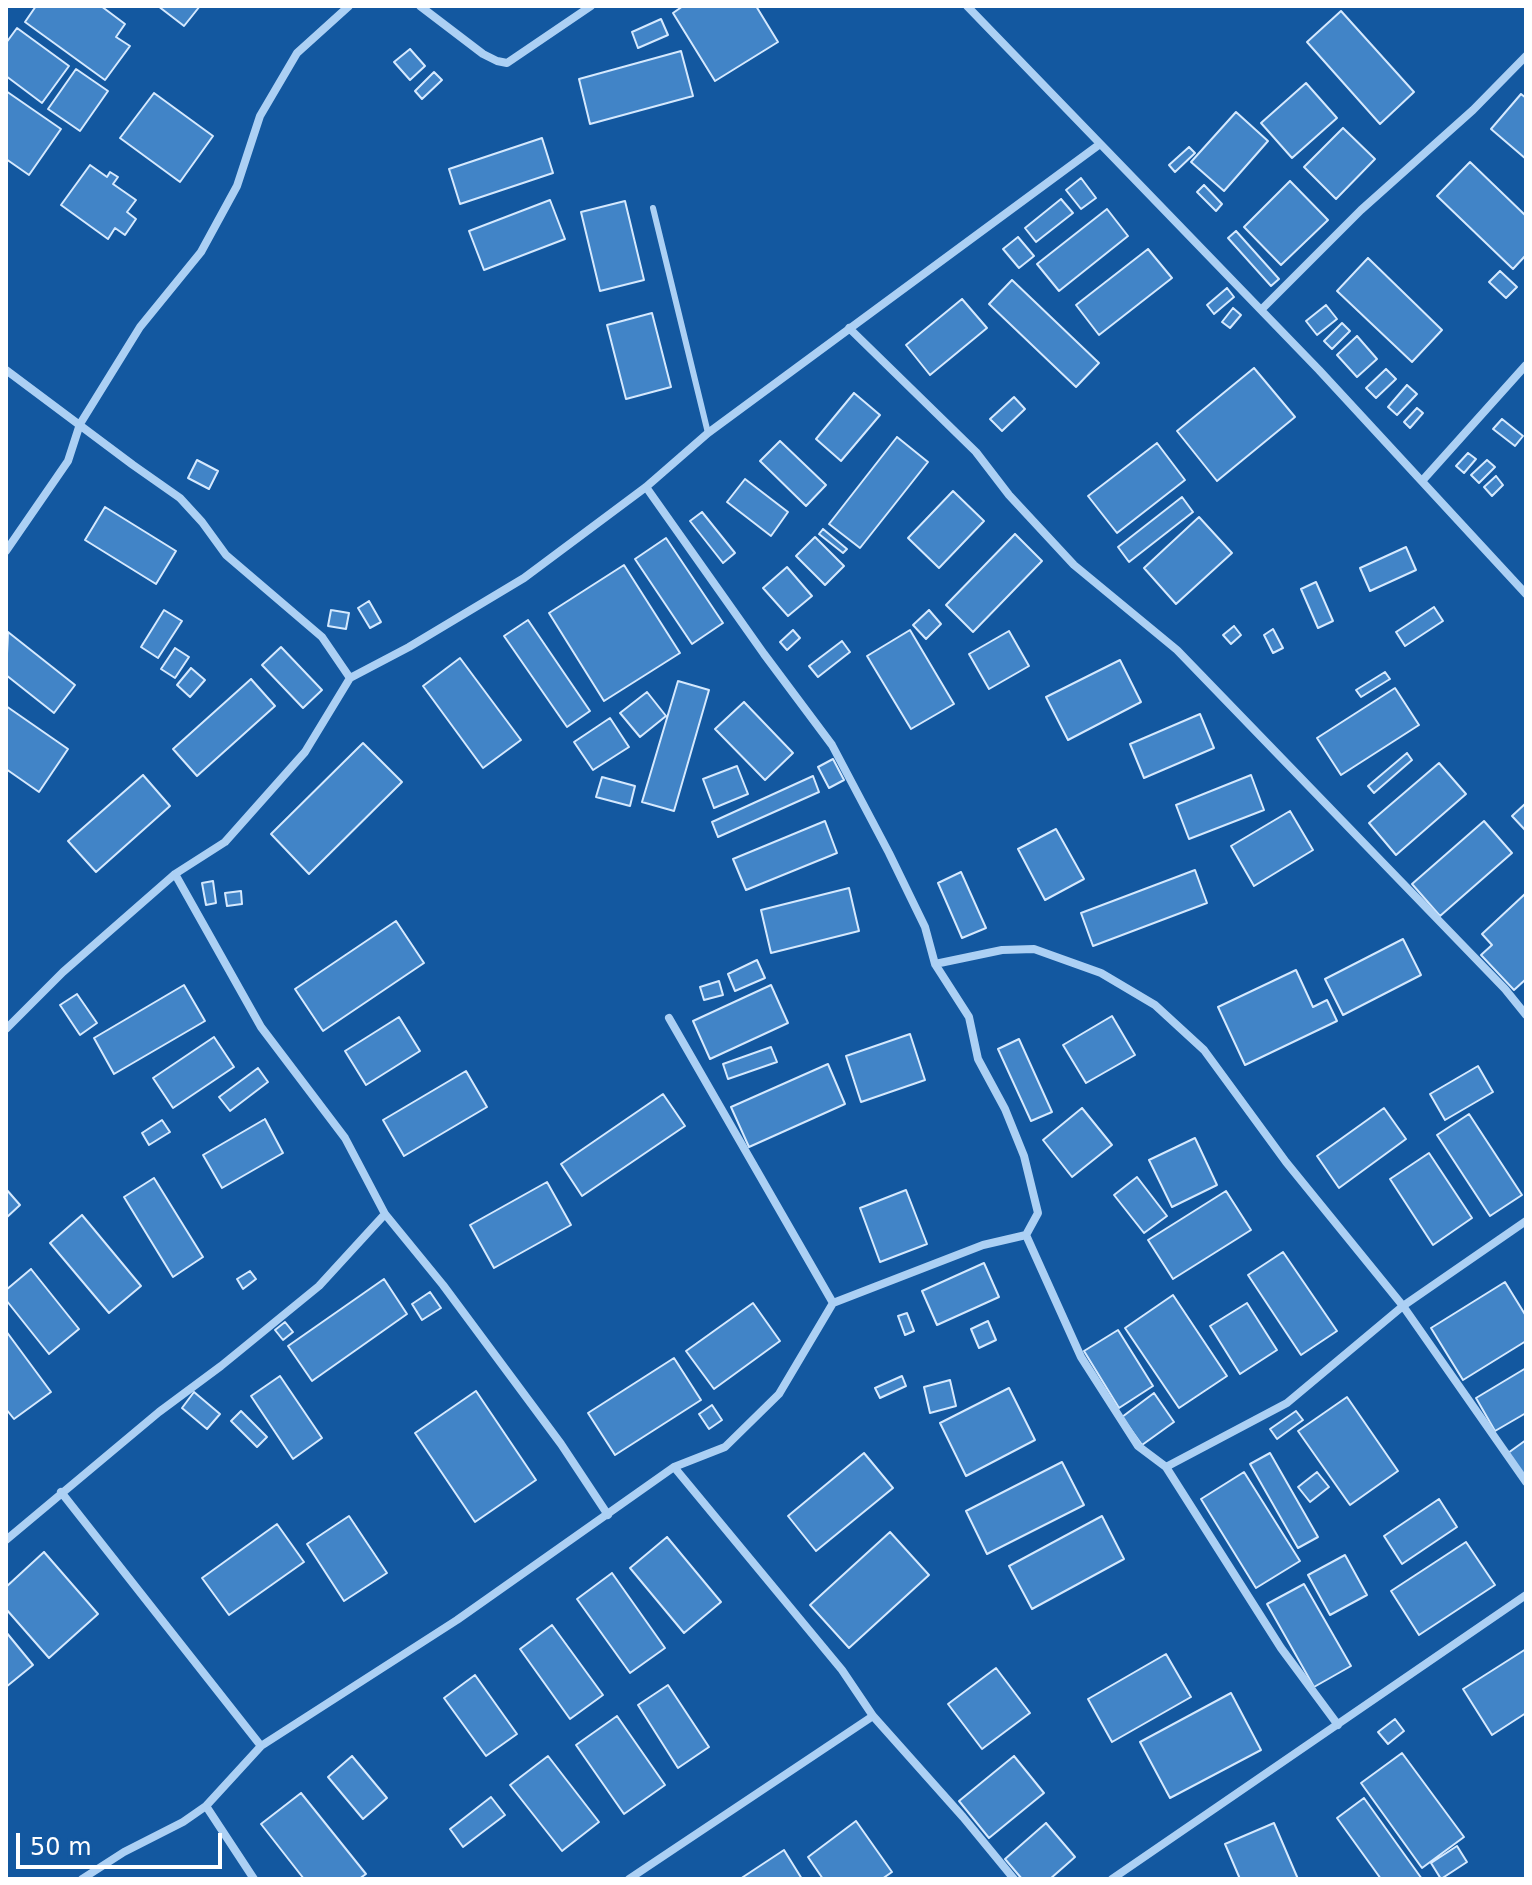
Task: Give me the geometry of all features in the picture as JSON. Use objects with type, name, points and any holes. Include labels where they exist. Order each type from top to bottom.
[{"type":"street","points":[[6,551],[68,461],[80,424],[140,327],[201,252],[237,186],[260,116],[297,53],[349,6]]},
{"type":"street","points":[[420,6],[483,54],[507,63],[591,6]]},
{"type":"street","points":[[967,6],[1261,310],[1526,594]]},
{"type":"street","points":[[1261,310],[1361,210],[1473,110],[1526,56]]},
{"type":"street","points":[[6,1029],[63,972],[175,874],[225,842],[305,752],[350,678],[409,647],[524,578],[646,487],[708,433],[1100,144]]},
{"type":"street","points":[[849,328],[976,452],[1009,495],[1074,565],[1177,650],[1505,989],[1526,1015]]},
{"type":"street","points":[[1422,481],[1526,365]]},
{"type":"street","points":[[6,370],[180,498],[226,555],[322,637],[350,678]]},
{"type":"street","points":[[82,1879],[206,1806],[261,1746],[457,1620],[674,1467],[725,1447],[779,1394],[833,1303],[983,1245],[1026,1235],[1038,1213],[1024,1156],[1005,1109],[978,1059],[969,1017],[935,964],[925,927],[832,745],[646,487]]},
{"type":"street","points":[[175,874],[261,1027],[345,1138],[385,1214],[443,1285],[561,1444],[608,1515]]},
{"type":"street","points":[[935,964],[1002,950],[1034,949],[1101,973],[1155,1005],[1204,1050],[1286,1162],[1403,1306],[1526,1482]]},
{"type":"street","points":[[669,1018],[833,1303]]},
{"type":"street","points":[[6,1540],[61,1492],[319,1286],[385,1214]]},
{"type":"street","points":[[1166,1467],[1287,1403],[1403,1306],[1526,1221]]},
{"type":"street","points":[[1026,1235],[1081,1357],[1138,1446],[1166,1467],[1281,1648],[1338,1725]]},
{"type":"street","points":[[674,1467],[842,1670],[873,1716],[1014,1879]]},
{"type":"street","points":[[61,1492],[261,1746]]},
{"type":"street","points":[[1112,1879],[1526,1595]]},
{"type":"street","points":[[629,1879],[873,1716]]},
{"type":"street","points":[[206,1806],[254,1879]]},
{"type":"street","points":[[642,1870],[648,1879]]},
{"type":"lane","points":[[653,208],[708,433]]},
{"type":"building","points":[[36,6],[101,6],[125,24],[116,37],[130,46],[105,80],[25,22]]},
{"type":"building","points":[[158,6],[200,6],[184,26]]},
{"type":"building","points":[[683,6],[756,6],[778,42],[715,81],[673,13]]},
{"type":"building","points":[[1341,11],[1414,92],[1380,124],[1307,42]]},
{"type":"building","points":[[661,19],[668,35],[638,48],[632,32]]},
{"type":"building","points":[[17,28],[69,66],[42,103],[6,76],[6,43]]},
{"type":"building","points":[[410,49],[425,66],[410,80],[394,62]]},
{"type":"building","points":[[681,51],[693,96],[590,124],[579,79]]},
{"type":"building","points":[[76,69],[108,91],[80,131],[48,109]]},
{"type":"building","points":[[434,72],[442,80],[422,99],[415,91]]},
{"type":"building","points":[[1306,83],[1337,118],[1292,158],[1261,123]]},
{"type":"building","points":[[6,91],[61,129],[29,175],[6,159]]},
{"type":"building","points":[[154,93],[213,136],[180,182],[120,138]]},
{"type":"building","points":[[1521,94],[1526,98],[1526,159],[1491,129]]},
{"type":"building","points":[[1236,112],[1268,141],[1224,191],[1191,162]]},
{"type":"building","points":[[1343,128],[1375,159],[1336,199],[1304,167]]},
{"type":"building","points":[[542,138],[553,173],[460,204],[449,169]]},
{"type":"building","points":[[1189,147],[1195,153],[1175,172],[1169,165]]},
{"type":"building","points":[[1470,162],[1526,216],[1526,255],[1513,269],[1437,196]]},
{"type":"building","points":[[90,165],[107,177],[110,172],[118,177],[113,184],[136,200],[127,212],[136,219],[125,235],[115,228],[108,239],[61,205]]},
{"type":"building","points":[[1081,178],[1096,198],[1081,209],[1066,190]]},
{"type":"building","points":[[1290,181],[1328,220],[1281,265],[1244,227]]},
{"type":"building","points":[[1204,185],[1222,204],[1216,211],[1197,192]]},
{"type":"building","points":[[1061,199],[1073,213],[1036,242],[1025,228]]},
{"type":"building","points":[[550,200],[565,239],[484,270],[469,231]]},
{"type":"building","points":[[625,201],[644,280],[600,291],[581,212]]},
{"type":"building","points":[[1107,209],[1128,236],[1059,291],[1037,264]]},
{"type":"building","points":[[1236,231],[1279,279],[1271,286],[1228,238]]},
{"type":"building","points":[[1018,237],[1034,256],[1019,268],[1003,249]]},
{"type":"building","points":[[1148,249],[1172,278],[1099,335],[1076,305]]},
{"type":"building","points":[[1368,258],[1442,330],[1412,362],[1337,291]]},
{"type":"building","points":[[1500,271],[1517,287],[1506,298],[1489,282]]},
{"type":"building","points":[[1012,280],[1099,363],[1076,387],[989,304]]},
{"type":"building","points":[[1227,288],[1234,297],[1214,314],[1207,305]]},
{"type":"building","points":[[962,299],[987,328],[930,375],[906,345]]},
{"type":"building","points":[[1326,305],[1337,319],[1317,335],[1306,321]]},
{"type":"building","points":[[1233,308],[1241,315],[1230,328],[1222,322]]},
{"type":"building","points":[[652,313],[671,387],[626,399],[607,325]]},
{"type":"building","points":[[1342,323],[1350,331],[1332,349],[1324,341]]},
{"type":"building","points":[[1357,336],[1377,359],[1357,377],[1337,355]]},
{"type":"building","points":[[1254,368],[1295,417],[1217,481],[1177,431]]},
{"type":"building","points":[[1386,369],[1396,379],[1376,398],[1366,388]]},
{"type":"building","points":[[1407,385],[1417,394],[1397,415],[1388,407]]},
{"type":"building","points":[[854,393],[880,415],[841,461],[816,439]]},
{"type":"building","points":[[1014,397],[1025,409],[1002,431],[990,419]]},
{"type":"building","points":[[1417,408],[1423,413],[1410,428],[1404,422]]},
{"type":"building","points":[[1502,419],[1523,436],[1515,446],[1493,429]]},
{"type":"building","points":[[897,437],[928,462],[860,548],[829,524]]},
{"type":"building","points":[[780,441],[826,485],[806,506],[760,461]]},
{"type":"building","points":[[1157,443],[1185,480],[1117,533],[1088,496]]},
{"type":"building","points":[[1468,453],[1476,459],[1464,473],[1456,466]]},
{"type":"building","points":[[197,460],[218,471],[209,489],[188,478]]},
{"type":"building","points":[[1487,460],[1495,467],[1479,483],[1471,475]]},
{"type":"building","points":[[1496,476],[1503,485],[1492,496],[1484,487]]},
{"type":"building","points":[[745,479],[788,512],[771,536],[727,502]]},
{"type":"building","points":[[953,491],[984,521],[939,568],[908,538]]},
{"type":"building","points":[[1182,497],[1193,512],[1129,562],[1118,547]]},
{"type":"building","points":[[105,507],[176,551],[156,584],[85,540]]},
{"type":"building","points":[[702,512],[735,553],[723,563],[690,521]]},
{"type":"building","points":[[1199,517],[1232,553],[1176,604],[1144,568]]},
{"type":"building","points":[[823,529],[847,549],[843,553],[819,534]]},
{"type":"building","points":[[1015,534],[1042,561],[973,632],[946,605]]},
{"type":"building","points":[[815,537],[844,566],[825,585],[796,556]]},
{"type":"building","points":[[666,538],[723,623],[692,644],[635,559]]},
{"type":"building","points":[[1406,547],[1416,570],[1370,591],[1360,568]]},
{"type":"building","points":[[624,565],[680,653],[604,701],[549,613]]},
{"type":"building","points":[[787,567],[812,596],[788,616],[763,588]]},
{"type":"building","points":[[1316,582],[1333,621],[1318,628],[1301,589]]},
{"type":"building","points":[[369,601],[381,622],[370,628],[358,608]]},
{"type":"building","points":[[1434,607],[1443,621],[1405,646],[1396,632]]},
{"type":"building","points":[[164,610],[182,621],[158,658],[141,647]]},
{"type":"building","points":[[331,610],[349,613],[346,629],[328,626]]},
{"type":"building","points":[[929,610],[941,624],[926,639],[913,625]]},
{"type":"building","points":[[528,620],[590,711],[567,727],[504,636]]},
{"type":"building","points":[[1234,626],[1241,635],[1231,644],[1223,635]]},
{"type":"building","points":[[1273,629],[1283,648],[1273,653],[1264,635]]},
{"type":"building","points":[[793,630],[800,638],[787,650],[780,642]]},
{"type":"building","points":[[910,630],[954,704],[911,729],[867,656]]},
{"type":"building","points":[[1009,631],[1029,666],[989,689],[969,654]]},
{"type":"building","points":[[8,632],[75,685],[54,713],[6,675]]},
{"type":"building","points":[[842,641],[850,652],[818,677],[809,666]]},
{"type":"building","points":[[281,647],[322,690],[303,708],[262,665]]},
{"type":"building","points":[[175,648],[189,657],[175,678],[161,669]]},
{"type":"building","points":[[460,658],[521,740],[483,768],[423,686]]},
{"type":"building","points":[[1120,660],[1141,702],[1068,740],[1046,697]]},
{"type":"building","points":[[191,668],[205,680],[190,697],[177,685]]},
{"type":"building","points":[[1385,672],[1390,679],[1361,697],[1356,690]]},
{"type":"building","points":[[251,679],[275,706],[197,776],[173,749]]},
{"type":"building","points":[[678,681],[709,690],[674,811],[642,802]]},
{"type":"building","points":[[1395,688],[1419,725],[1341,775],[1317,738]]},
{"type":"building","points":[[647,692],[666,716],[640,737],[620,713]]},
{"type":"building","points":[[744,702],[793,753],[765,780],[715,729]]},
{"type":"building","points":[[6,706],[68,749],[39,792],[6,769]]},
{"type":"building","points":[[1200,714],[1214,748],[1144,778],[1130,744]]},
{"type":"building","points":[[610,718],[629,747],[593,770],[574,742]]},
{"type":"building","points":[[363,743],[402,782],[309,874],[271,834]]},
{"type":"building","points":[[1407,753],[1412,760],[1374,793],[1368,786]]},
{"type":"building","points":[[833,759],[844,780],[829,788],[818,767]]},
{"type":"building","points":[[1439,763],[1466,794],[1396,855],[1369,823]]},
{"type":"building","points":[[737,766],[748,794],[714,808],[703,779]]},
{"type":"building","points":[[143,775],[170,806],[96,872],[68,841]]},
{"type":"building","points":[[1251,775],[1264,810],[1189,839],[1176,805]]},
{"type":"building","points":[[813,776],[819,792],[718,837],[712,822]]},
{"type":"building","points":[[602,777],[635,786],[630,806],[596,797]]},
{"type":"building","points":[[1526,803],[1526,831],[1512,816]]},
{"type":"building","points":[[1290,811],[1313,850],[1254,886],[1231,846]]},
{"type":"building","points":[[825,821],[837,853],[746,890],[733,859]]},
{"type":"building","points":[[1484,821],[1512,853],[1440,916],[1412,884]]},
{"type":"building","points":[[1056,829],[1084,879],[1045,900],[1018,849]]},
{"type":"building","points":[[1195,870],[1207,903],[1093,946],[1081,913]]},
{"type":"building","points":[[961,872],[986,928],[962,938],[938,883]]},
{"type":"building","points":[[213,881],[216,903],[206,905],[202,883]]},
{"type":"building","points":[[849,888],[859,931],[771,953],[761,910]]},
{"type":"building","points":[[241,891],[242,904],[227,906],[225,893]]},
{"type":"building","points":[[1526,893],[1526,979],[1514,990],[1481,955],[1492,945],[1482,934]]},
{"type":"building","points":[[396,921],[424,963],[323,1031],[295,989]]},
{"type":"building","points":[[1403,939],[1421,975],[1343,1015],[1325,979]]},
{"type":"building","points":[[757,960],[765,978],[735,991],[728,974]]},
{"type":"building","points":[[1296,970],[1313,1007],[1327,1000],[1337,1021],[1245,1065],[1218,1007]]},
{"type":"building","points":[[719,981],[723,995],[704,1000],[700,987]]},
{"type":"building","points":[[184,985],[205,1021],[114,1074],[94,1038]]},
{"type":"building","points":[[771,985],[788,1023],[710,1059],[693,1021]]},
{"type":"building","points":[[77,994],[97,1023],[80,1035],[60,1005]]},
{"type":"building","points":[[1112,1016],[1135,1055],[1086,1083],[1063,1045]]},
{"type":"building","points":[[399,1017],[420,1051],[366,1085],[345,1051]]},
{"type":"building","points":[[910,1034],[925,1080],[861,1102],[846,1056]]},
{"type":"building","points":[[214,1037],[234,1067],[173,1108],[153,1078]]},
{"type":"building","points":[[1019,1039],[1052,1112],[1031,1121],[998,1049]]},
{"type":"building","points":[[771,1047],[777,1062],[728,1079],[723,1064]]},
{"type":"building","points":[[828,1064],[845,1104],[749,1147],[731,1107]]},
{"type":"building","points":[[1478,1066],[1493,1092],[1445,1120],[1430,1094]]},
{"type":"building","points":[[258,1068],[268,1082],[230,1111],[219,1097]]},
{"type":"building","points":[[466,1071],[487,1107],[404,1156],[383,1120]]},
{"type":"building","points":[[663,1094],[685,1126],[582,1196],[561,1164]]},
{"type":"building","points":[[1082,1108],[1112,1145],[1072,1177],[1043,1140]]},
{"type":"building","points":[[1384,1108],[1406,1139],[1339,1188],[1317,1156]]},
{"type":"building","points":[[1469,1114],[1522,1195],[1490,1216],[1437,1135]]},
{"type":"building","points":[[265,1119],[283,1153],[222,1188],[203,1155]]},
{"type":"building","points":[[162,1120],[170,1132],[149,1145],[142,1133]]},
{"type":"building","points":[[1195,1138],[1217,1185],[1172,1207],[1149,1160]]},
{"type":"building","points":[[1429,1153],[1472,1218],[1433,1245],[1390,1179]]},
{"type":"building","points":[[1137,1177],[1167,1216],[1144,1233],[1114,1195]]},
{"type":"building","points":[[154,1178],[203,1257],[173,1277],[124,1197]]},
{"type":"building","points":[[547,1182],[571,1225],[494,1268],[470,1225]]},
{"type":"building","points":[[6,1189],[20,1205],[6,1218]]},
{"type":"building","points":[[906,1190],[927,1244],[880,1262],[860,1208]]},
{"type":"building","points":[[1226,1191],[1251,1230],[1173,1279],[1148,1240]]},
{"type":"building","points":[[82,1215],[141,1286],[109,1313],[50,1243]]},
{"type":"building","points":[[1283,1252],[1337,1331],[1301,1355],[1248,1275]]},
{"type":"building","points":[[984,1263],[999,1297],[937,1325],[922,1291]]},
{"type":"building","points":[[31,1269],[79,1329],[49,1354],[6,1300],[6,1290]]},
{"type":"building","points":[[250,1271],[256,1279],[243,1289],[237,1279]]},
{"type":"building","points":[[384,1279],[407,1314],[312,1381],[288,1346]]},
{"type":"building","points":[[1505,1282],[1526,1316],[1526,1341],[1463,1380],[1431,1328]]},
{"type":"building","points":[[430,1292],[441,1308],[422,1320],[412,1304]]},
{"type":"building","points":[[1173,1295],[1227,1376],[1179,1408],[1125,1328]]},
{"type":"building","points":[[753,1303],[780,1341],[714,1389],[686,1351]]},
{"type":"building","points":[[1247,1303],[1277,1350],[1240,1374],[1210,1326]]},
{"type":"building","points":[[907,1313],[914,1331],[905,1335],[898,1316]]},
{"type":"building","points":[[988,1321],[996,1340],[979,1348],[971,1329]]},
{"type":"building","points":[[285,1322],[293,1332],[283,1340],[275,1330]]},
{"type":"building","points":[[1118,1330],[1153,1386],[1119,1408],[1084,1351]]},
{"type":"building","points":[[6,1331],[51,1392],[14,1419],[6,1409]]},
{"type":"building","points":[[674,1358],[701,1400],[615,1455],[588,1413]]},
{"type":"building","points":[[1526,1368],[1526,1413],[1495,1431],[1476,1398]]},
{"type":"building","points":[[280,1376],[322,1438],[293,1459],[251,1396]]},
{"type":"building","points":[[902,1376],[906,1386],[880,1398],[875,1388]]},
{"type":"building","points":[[950,1380],[956,1406],[930,1413],[924,1387]]},
{"type":"building","points":[[1009,1388],[1035,1440],[966,1476],[940,1423]]},
{"type":"building","points":[[476,1391],[536,1480],[475,1522],[415,1433]]},
{"type":"building","points":[[194,1392],[220,1414],[207,1429],[182,1408]]},
{"type":"building","points":[[1154,1393],[1174,1422],[1142,1445],[1122,1417]]},
{"type":"building","points":[[1347,1397],[1398,1471],[1350,1505],[1298,1431]]},
{"type":"building","points":[[712,1405],[722,1420],[709,1429],[699,1414]]},
{"type":"building","points":[[241,1411],[267,1437],[257,1447],[231,1421]]},
{"type":"building","points":[[1296,1411],[1303,1420],[1277,1439],[1270,1429]]},
{"type":"building","points":[[1526,1440],[1526,1479],[1508,1453]]},
{"type":"building","points":[[864,1453],[893,1488],[816,1551],[788,1516]]},
{"type":"building","points":[[1270,1453],[1318,1537],[1298,1548],[1250,1464]]},
{"type":"building","points":[[1062,1462],[1084,1505],[987,1554],[966,1511]]},
{"type":"building","points":[[1244,1472],[1300,1561],[1256,1588],[1201,1499]]},
{"type":"building","points":[[1317,1472],[1329,1487],[1310,1502],[1298,1487]]},
{"type":"building","points":[[1439,1499],[1457,1527],[1402,1564],[1384,1536]]},
{"type":"building","points":[[349,1516],[387,1573],[344,1601],[307,1544]]},
{"type":"building","points":[[1102,1516],[1124,1559],[1032,1609],[1009,1566]]},
{"type":"building","points":[[277,1524],[304,1562],[229,1615],[202,1578]]},
{"type":"building","points":[[890,1532],[929,1575],[849,1648],[810,1605]]},
{"type":"building","points":[[667,1537],[721,1602],[684,1633],[630,1568]]},
{"type":"building","points":[[1466,1542],[1495,1585],[1419,1635],[1391,1591]]},
{"type":"building","points":[[44,1552],[98,1614],[49,1658],[6,1609],[6,1587]]},
{"type":"building","points":[[1345,1555],[1367,1595],[1330,1615],[1308,1575]]},
{"type":"building","points":[[612,1573],[665,1648],[630,1673],[577,1599]]},
{"type":"building","points":[[1304,1584],[1351,1666],[1314,1687],[1267,1604]]},
{"type":"building","points":[[552,1625],[603,1695],[570,1719],[520,1649]]},
{"type":"building","points":[[6,1632],[33,1665],[6,1687]]},
{"type":"building","points":[[1526,1649],[1526,1713],[1492,1735],[1463,1689]]},
{"type":"building","points":[[1166,1654],[1191,1697],[1112,1742],[1088,1699]]},
{"type":"building","points":[[996,1668],[1030,1713],[982,1749],[948,1704]]},
{"type":"building","points":[[475,1675],[517,1734],[486,1756],[444,1698]]},
{"type":"building","points":[[668,1685],[709,1747],[678,1768],[638,1705]]},
{"type":"building","points":[[1231,1693],[1261,1750],[1170,1798],[1140,1742]]},
{"type":"building","points":[[617,1716],[665,1785],[624,1814],[576,1745]]},
{"type":"building","points":[[1395,1719],[1404,1731],[1388,1744],[1378,1732]]},
{"type":"building","points":[[1402,1753],[1464,1837],[1422,1868],[1361,1783]]},
{"type":"building","points":[[352,1756],[387,1798],[363,1819],[328,1777]]},
{"type":"building","points":[[548,1756],[599,1822],[562,1851],[510,1785]]},
{"type":"building","points":[[1014,1756],[1044,1793],[989,1838],[959,1801]]},
{"type":"building","points":[[301,1793],[366,1874],[359,1879],[304,1879],[261,1824]]},
{"type":"building","points":[[491,1797],[505,1815],[463,1847],[450,1829]]},
{"type":"building","points":[[1364,1798],[1422,1879],[1381,1879],[1337,1818]]},
{"type":"building","points":[[856,1821],[892,1872],[882,1879],[823,1879],[808,1857]]},
{"type":"building","points":[[1046,1823],[1075,1857],[1050,1879],[1022,1879],[1005,1859]]},
{"type":"building","points":[[1274,1823],[1298,1879],[1240,1879],[1225,1844]]},
{"type":"building","points":[[1457,1846],[1467,1862],[1441,1879],[1431,1863]]},
{"type":"building","points":[[784,1850],[802,1879],[740,1879]]}]
